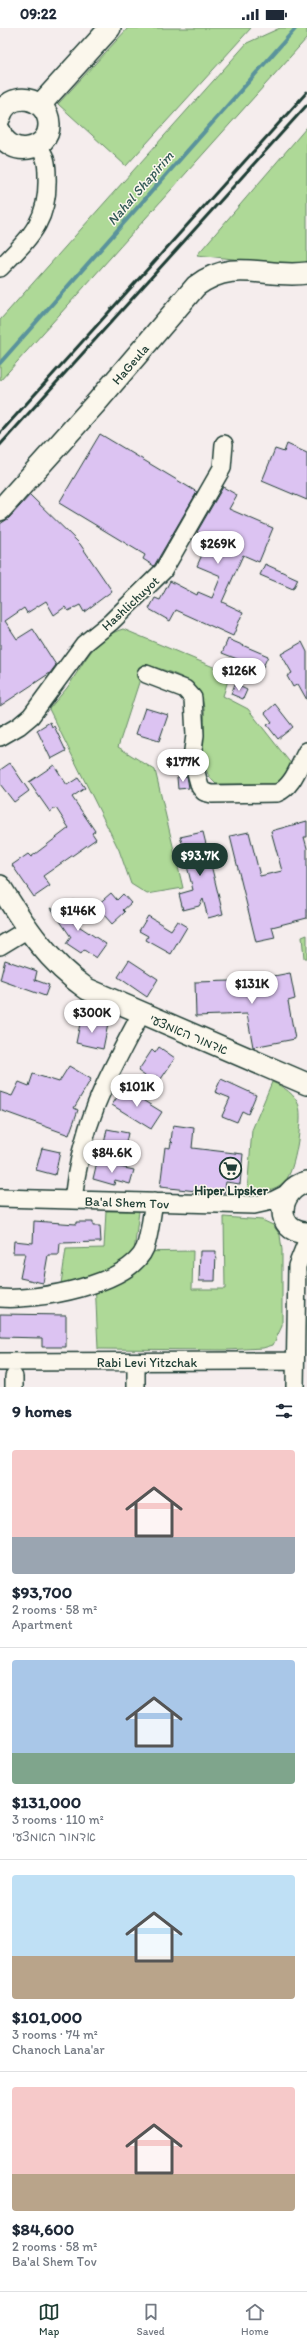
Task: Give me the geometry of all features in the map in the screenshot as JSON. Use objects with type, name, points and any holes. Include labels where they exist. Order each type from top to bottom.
[{"type":"main road","points":[[40,105],[110,28]]},
{"type":"main road","points":[[0,117],[4,108],[15,100],[28,99],[40,105],[45,111],[49,126],[47,134],[37,146],[19,149],[2,138]]},
{"type":"main road","name":"HaGeula","points":[[0,510],[97,402],[196,286],[206,278],[221,272],[246,270],[285,274],[307,273]]},
{"type":"main road","name":"HaGeula","points":[[285,274],[307,283]]},
{"type":"main road","name":"אדמור האמצעי","points":[[0,886],[28,929],[52,960],[75,980],[99,996],[307,1084]]},
{"type":"main road","points":[[307,1166],[297,1187],[283,1205],[286,1221],[299,1232],[307,1233]]},
{"type":"street","points":[[0,268],[34,232],[44,212],[47,167],[42,151],[37,146]]},
{"type":"street","name":"Hashlichuyot","points":[[0,737],[19,726],[31,716],[84,644],[111,622],[164,571],[222,468],[224,444]]},
{"type":"street","points":[[146,674],[185,689],[193,698],[194,735],[192,758],[200,787],[204,792],[212,794],[276,793],[283,791],[292,779],[307,751]]},
{"type":"street","points":[[0,946],[28,929]]},
{"type":"street","points":[[74,1200],[78,1167],[89,1119],[108,1075],[141,1014]]},
{"type":"street","name":"Ba'al Shem Tov","points":[[0,1198],[254,1205],[272,1201],[297,1187]]},
{"type":"street","points":[[0,1298],[29,1297],[103,1282],[128,1268],[145,1247],[154,1202]]},
{"type":"street","name":"Ba'al Shem Tov","points":[[254,1205],[286,1221]]},
{"type":"street","points":[[286,1221],[293,1240],[297,1266],[301,1324],[295,1361],[295,1387]]},
{"type":"street","points":[[297,1266],[307,1241]]},
{"type":"street","name":"Rabi Levi Yitzchak","points":[[0,1362],[295,1361]]},
{"type":"street","points":[[136,1362],[136,1387]]},
{"type":"green space","points":[[128,28],[251,28],[126,166],[58,104]]},
{"type":"green space","points":[[280,28],[307,28],[307,38],[0,381],[0,320],[247,43]]},
{"type":"green space","points":[[307,127],[307,262],[297,266],[197,255]]},
{"type":"green space","points":[[123,629],[230,674],[223,696],[248,709],[292,765],[276,784],[216,784],[208,774],[204,762],[204,709],[201,697],[195,687],[185,679],[145,664],[118,747],[155,770],[183,888],[147,894],[131,884],[119,850],[49,709],[67,688],[84,661],[97,645],[104,638]]},
{"type":"green space","points":[[307,935],[307,958],[304,958],[302,937]]},
{"type":"green space","points":[[272,1082],[288,1091],[295,1098],[299,1106],[300,1122],[295,1157],[289,1176],[281,1185],[272,1189],[247,1192],[252,1130]]},
{"type":"green space","points":[[106,1211],[139,1211],[134,1252],[193,1251],[192,1289],[225,1289],[224,1217],[262,1220],[273,1225],[280,1235],[282,1250],[282,1326],[273,1345],[263,1348],[226,1350],[98,1349],[95,1279],[61,1284],[66,1249],[104,1248]]},
{"type":"building","points":[[100,434],[197,492],[154,566],[143,559],[145,555],[59,503]]},
{"type":"building","points":[[287,444],[307,453],[307,500],[262,481],[275,449],[284,452]]},
{"type":"building","points":[[223,487],[237,495],[229,509],[273,528],[259,562],[243,555],[222,602],[243,612],[233,636],[176,610],[170,621],[149,609],[155,598],[160,600],[170,581],[197,595],[198,592],[212,598],[221,576],[197,566],[209,539],[197,532]]},
{"type":"building","points":[[30,495],[80,544],[112,591],[84,612],[80,605],[68,611],[65,607],[54,615],[46,601],[27,613],[24,608],[5,621],[17,639],[33,629],[56,665],[50,673],[0,706],[0,524],[9,518]]},
{"type":"building","points":[[265,564],[298,579],[293,589],[260,575]]},
{"type":"building","points":[[228,639],[268,656],[262,669],[222,653]]},
{"type":"building","points":[[302,642],[307,652],[307,700],[298,684],[293,687],[287,676],[292,673],[281,654]]},
{"type":"building","points":[[235,684],[247,690],[243,699],[231,694]]},
{"type":"building","points":[[275,704],[293,727],[278,739],[267,725],[272,722],[265,713]]},
{"type":"building","points":[[145,708],[168,715],[159,741],[136,734]]},
{"type":"building","points":[[50,722],[52,727],[54,726],[66,751],[51,759],[37,730]]},
{"type":"building","points":[[10,763],[29,791],[14,802],[0,784],[0,770]]},
{"type":"building","points":[[54,765],[67,785],[78,778],[85,788],[72,797],[95,831],[92,833],[96,839],[43,876],[50,886],[34,897],[12,865],[28,854],[31,857],[69,828],[56,808],[50,812],[29,782]]},
{"type":"building","points":[[187,776],[189,788],[178,789],[177,777]]},
{"type":"building","points":[[307,821],[307,837],[304,837],[307,848],[307,918],[272,927],[275,938],[256,942],[230,836],[249,832],[260,876],[282,871],[271,831]]},
{"type":"building","points":[[203,832],[223,914],[208,918],[203,899],[199,906],[183,910],[179,894],[193,890],[184,854],[185,851],[180,837]]},
{"type":"building","points":[[111,893],[117,900],[123,894],[131,903],[123,910],[125,912],[112,924],[96,906]]},
{"type":"building","points":[[74,900],[81,910],[73,914],[76,918],[71,921],[106,944],[96,958],[84,950],[81,954],[66,944],[71,937],[51,908],[57,911]]},
{"type":"building","points":[[148,916],[171,930],[177,921],[187,927],[171,954],[146,940],[148,936],[139,931]]},
{"type":"building","points":[[5,960],[37,971],[35,980],[49,985],[45,996],[0,980]]},
{"type":"building","points":[[129,960],[158,979],[147,997],[118,977]]},
{"type":"building","points":[[290,973],[295,999],[288,1001],[295,1039],[253,1047],[247,1014],[196,1016],[195,982],[231,981],[231,984]]},
{"type":"building","points":[[81,1019],[108,1024],[103,1049],[76,1043]]},
{"type":"building","points":[[159,1047],[175,1058],[161,1079],[156,1076],[152,1081],[138,1071],[152,1050],[155,1053]]},
{"type":"building","points":[[69,1066],[91,1079],[74,1108],[78,1110],[69,1135],[0,1110],[0,1092],[12,1096],[19,1082],[29,1086],[33,1074],[59,1082]]},
{"type":"building","points":[[221,1079],[256,1095],[248,1114],[242,1111],[237,1122],[222,1116],[230,1098],[215,1092]]},
{"type":"building","points":[[123,1088],[162,1112],[151,1129],[112,1105]]},
{"type":"building","points":[[173,1125],[194,1128],[192,1148],[243,1154],[240,1184],[226,1182],[224,1194],[160,1187],[165,1147],[170,1148],[171,1142],[173,1143],[171,1141]]},
{"type":"building","points":[[107,1129],[128,1133],[123,1156],[103,1149]]},
{"type":"building","points":[[42,1148],[60,1152],[55,1175],[36,1170]]},
{"type":"building","points":[[97,1162],[134,1170],[130,1184],[115,1180],[114,1185],[93,1179]]},
{"type":"building","points":[[34,1221],[76,1224],[76,1222],[93,1222],[93,1226],[100,1226],[101,1242],[60,1243],[59,1255],[48,1255],[43,1283],[20,1278],[25,1253],[13,1253],[14,1241],[33,1243]]},
{"type":"building","points":[[200,1251],[216,1251],[215,1281],[199,1281]]},
{"type":"building","points":[[0,1314],[66,1315],[66,1347],[42,1347],[42,1338],[0,1337]]},
{"type":"waterway","name":"Nahal Shapirim","points":[[0,363],[296,28]]},
{"type":"railway","points":[[0,433],[307,92]]},
{"type":"railway","points":[[0,445],[307,105]]},
{"type":"place","name":"Hiper Lipsker","points":[[231,1168]]}]
